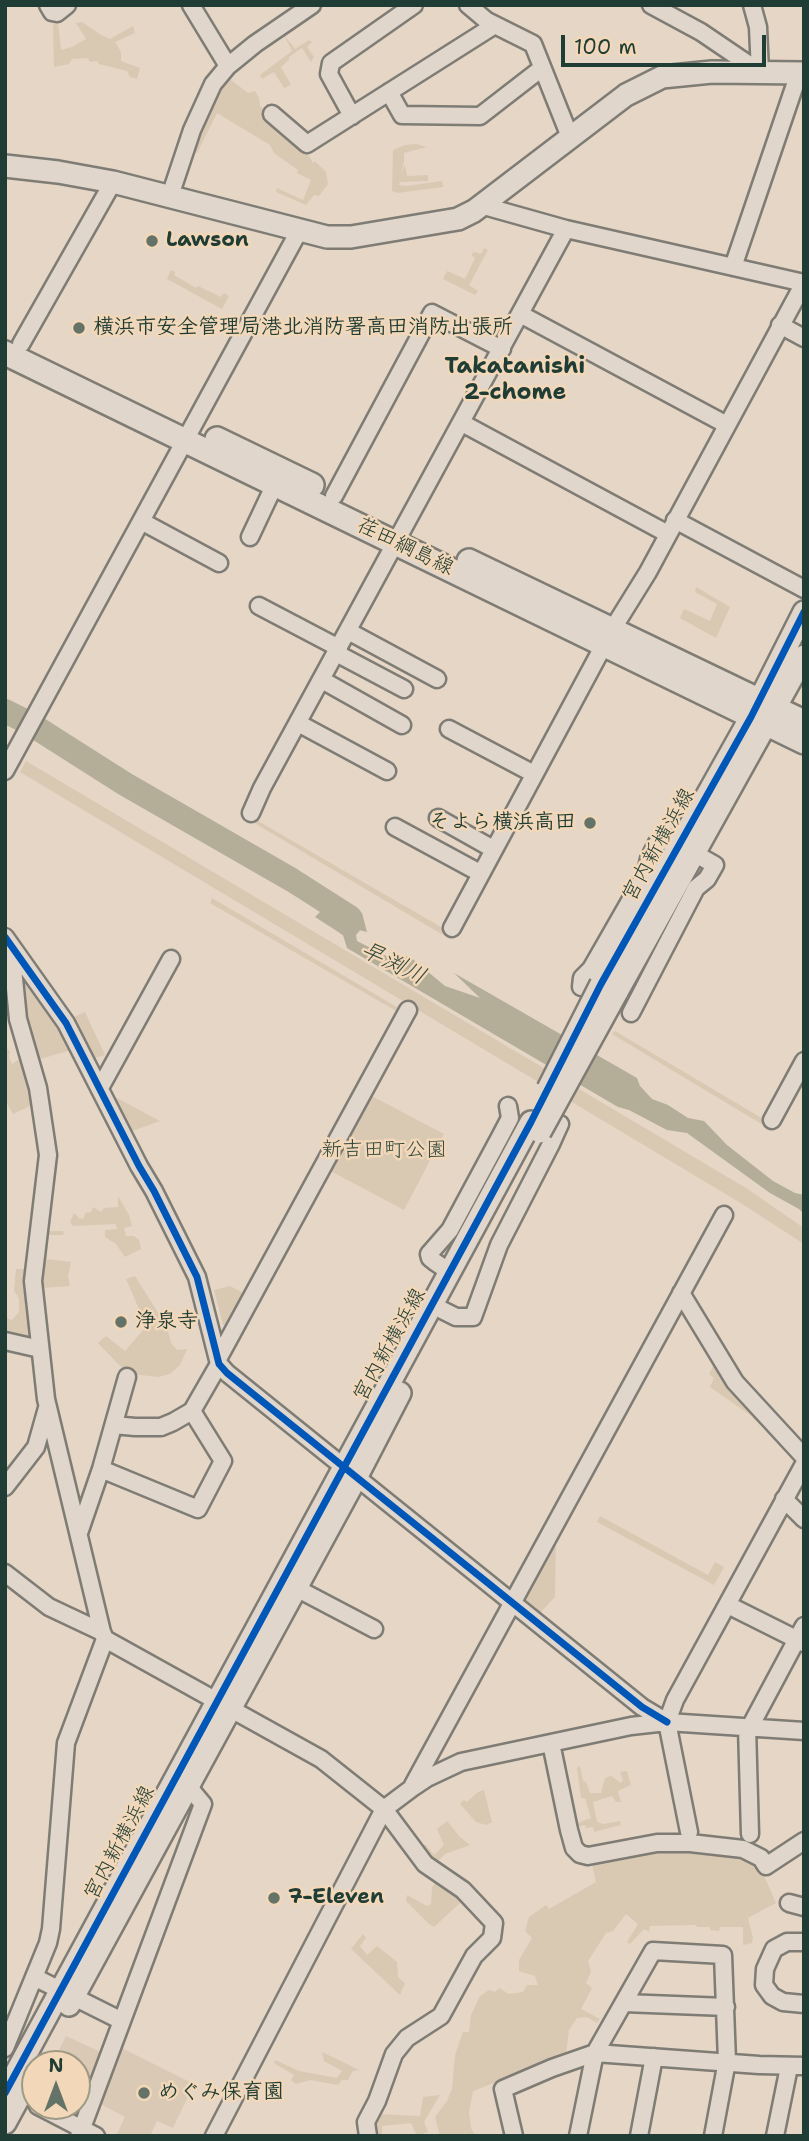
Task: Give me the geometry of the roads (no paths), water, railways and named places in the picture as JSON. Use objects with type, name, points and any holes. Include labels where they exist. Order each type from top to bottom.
[{"type":"main road","name":"荏田綱島線","points":[[10,352],[45,364],[189,434],[334,496],[399,536]]},
{"type":"main road","name":"荏田綱島線","points":[[189,434],[275,484],[399,536],[763,713],[804,742]]},
{"type":"main road","name":"荏田綱島線","points":[[763,713],[804,722]]},
{"type":"street","points":[[48,5],[52,12],[57,12],[67,5]]},
{"type":"street","points":[[170,196],[192,130],[213,84],[255,44],[312,5]]},
{"type":"street","points":[[352,116],[329,74],[331,63],[414,5]]},
{"type":"street","points":[[468,5],[487,21],[533,44],[570,137]]},
{"type":"street","points":[[651,5],[701,32],[760,72]]},
{"type":"street","points":[[752,5],[758,27],[760,72]]},
{"type":"street","points":[[194,6],[229,66]]},
{"type":"street","points":[[272,114],[307,144],[495,25]]},
{"type":"street","points":[[388,92],[402,115],[480,116],[542,68]]},
{"type":"street","points":[[5,166],[113,182],[299,231],[327,237],[351,237],[458,219],[484,206],[626,95],[662,77],[712,72],[801,73],[733,267]]},
{"type":"street","points":[[10,352],[113,182]]},
{"type":"street","points":[[452,928],[607,637],[648,572],[804,283],[566,229],[484,206]]},
{"type":"street","points":[[251,813],[262,788],[566,229]]},
{"type":"street","points":[[6,769],[299,231]]},
{"type":"street","points":[[334,496],[432,313],[502,349]]},
{"type":"street","points":[[520,314],[727,425]]},
{"type":"street","points":[[780,325],[804,338]]},
{"type":"street","points":[[462,423],[804,589]]},
{"type":"street","points":[[250,537],[275,484]]},
{"type":"street","points":[[142,521],[219,563]]},
{"type":"street","points":[[260,607],[404,689]]},
{"type":"street","name":"宮内新横浜線","points":[[763,713],[804,612]]},
{"type":"street","points":[[348,631],[437,679]]},
{"type":"street","name":"宮内新横浜線","points":[[43,2050],[67,1994],[188,1786],[224,1704],[296,1588],[350,1472],[527,1120],[600,988],[687,849],[763,713],[804,656]]},
{"type":"street","points":[[322,680],[402,725]]},
{"type":"street","points":[[298,723],[387,771]]},
{"type":"street","points":[[449,729],[534,774]]},
{"type":"street","points":[[438,818],[493,849]]},
{"type":"street","points":[[395,827],[480,873]]},
{"type":"street","points":[[600,988],[582,978],[591,969],[646,873],[657,843],[669,839],[715,865],[707,879],[696,888],[631,1013]]},
{"type":"street","points":[[8,943],[66,1023],[197,1277],[218,1362],[227,1373],[642,1707],[667,1722]]},
{"type":"street","points":[[5,2048],[51,1929],[66,1743],[104,1635],[47,1406],[33,1281],[48,1155],[38,1088],[18,1019],[8,943]]},
{"type":"street","points":[[100,1088],[171,958]]},
{"type":"street","points":[[114,1425],[161,1427],[192,1411],[408,1010]]},
{"type":"street","points":[[772,1120],[804,1061]]},
{"type":"street","points":[[442,1310],[456,1317],[473,1317],[499,1245],[551,1144],[527,1120]]},
{"type":"street","name":"宮内新横浜線","points":[[42,2050],[67,1994],[350,1472],[442,1310],[527,1120]]},
{"type":"street","points":[[412,1788],[724,1215]]},
{"type":"street","points":[[681,1293],[735,1382],[804,1457]]},
{"type":"street","points":[[5,1341],[40,1349]]},
{"type":"street","points":[[79,1532],[127,1377]]},
{"type":"street","points":[[5,1487],[36,1447],[47,1406]]},
{"type":"street","points":[[100,1469],[198,1509],[223,1461],[192,1411]]},
{"type":"street","points":[[689,1832],[667,1722],[675,1700],[804,1464]]},
{"type":"street","points":[[784,1499],[804,1519]]},
{"type":"street","points":[[5,1573],[49,1607],[104,1635],[321,1759],[384,1810],[425,1864],[463,1889],[494,1923],[492,1938],[474,1956],[442,2016],[407,2038],[394,2054],[377,2101],[366,2122],[368,2136]]},
{"type":"street","points":[[296,1588],[374,1629]]},
{"type":"street","points":[[728,1605],[801,1636],[748,1727],[750,1834]]},
{"type":"street","points":[[215,2136],[384,1810],[412,1788],[461,1762],[631,1726],[667,1722],[804,1731]]},
{"type":"street","points":[[551,1743],[569,1830],[574,1847],[580,1854],[588,1856],[657,1843],[690,1843],[743,1849],[761,1858],[767,1869],[804,1841]]},
{"type":"street","points":[[61,2120],[86,2134],[122,2021],[203,1804],[188,1786]]},
{"type":"street","points":[[804,1942],[787,1942],[774,1949],[765,1969],[764,1985],[772,1996],[783,2002],[804,2004]]},
{"type":"street","points":[[578,2136],[595,2053],[653,1951],[723,1955],[727,2061],[713,2136]]},
{"type":"street","points":[[34,1977],[122,2021]]},
{"type":"street","points":[[624,2003],[726,2007]]},
{"type":"street","points":[[514,2136],[503,2089],[595,2053],[796,2066],[775,2136]]},
{"type":"street","points":[[639,2136],[654,2057]]},
{"type":"street","name":"宮内新横浜線","points":[[5,2123],[21,2098]]},
{"type":"water","points":[[333,899],[362,913],[367,932],[355,929],[357,941],[394,960],[409,956],[445,986],[480,998],[454,973],[637,1078],[640,1086],[652,1099],[668,1105],[688,1118],[704,1121],[727,1145],[773,1181],[804,1195],[804,1214],[687,1133],[667,1130],[618,1107],[347,948],[343,935],[315,917]]},
{"type":"waterway","name":"早渕川","points":[[5,711],[292,880],[350,917],[349,925]]},
{"type":"place","name":"Lawson","points":[[152,241]]},
{"type":"place","name":"横浜市安全管理局港北消防署高田消防出張所","points":[[79,328]]},
{"type":"place","name":"そよら横浜高田","points":[[590,823]]},
{"type":"place","name":"浄泉寺","points":[[121,1322]]},
{"type":"place","name":"7-Eleven","points":[[274,1898]]},
{"type":"place","name":"めぐみ保育園","points":[[144,2093]]},
{"type":"district","name":"Takatanishi 2-chome","points":[[515,380]]},
{"type":"park label","name":"新吉田町公園","points":[[384,1151]]}]
